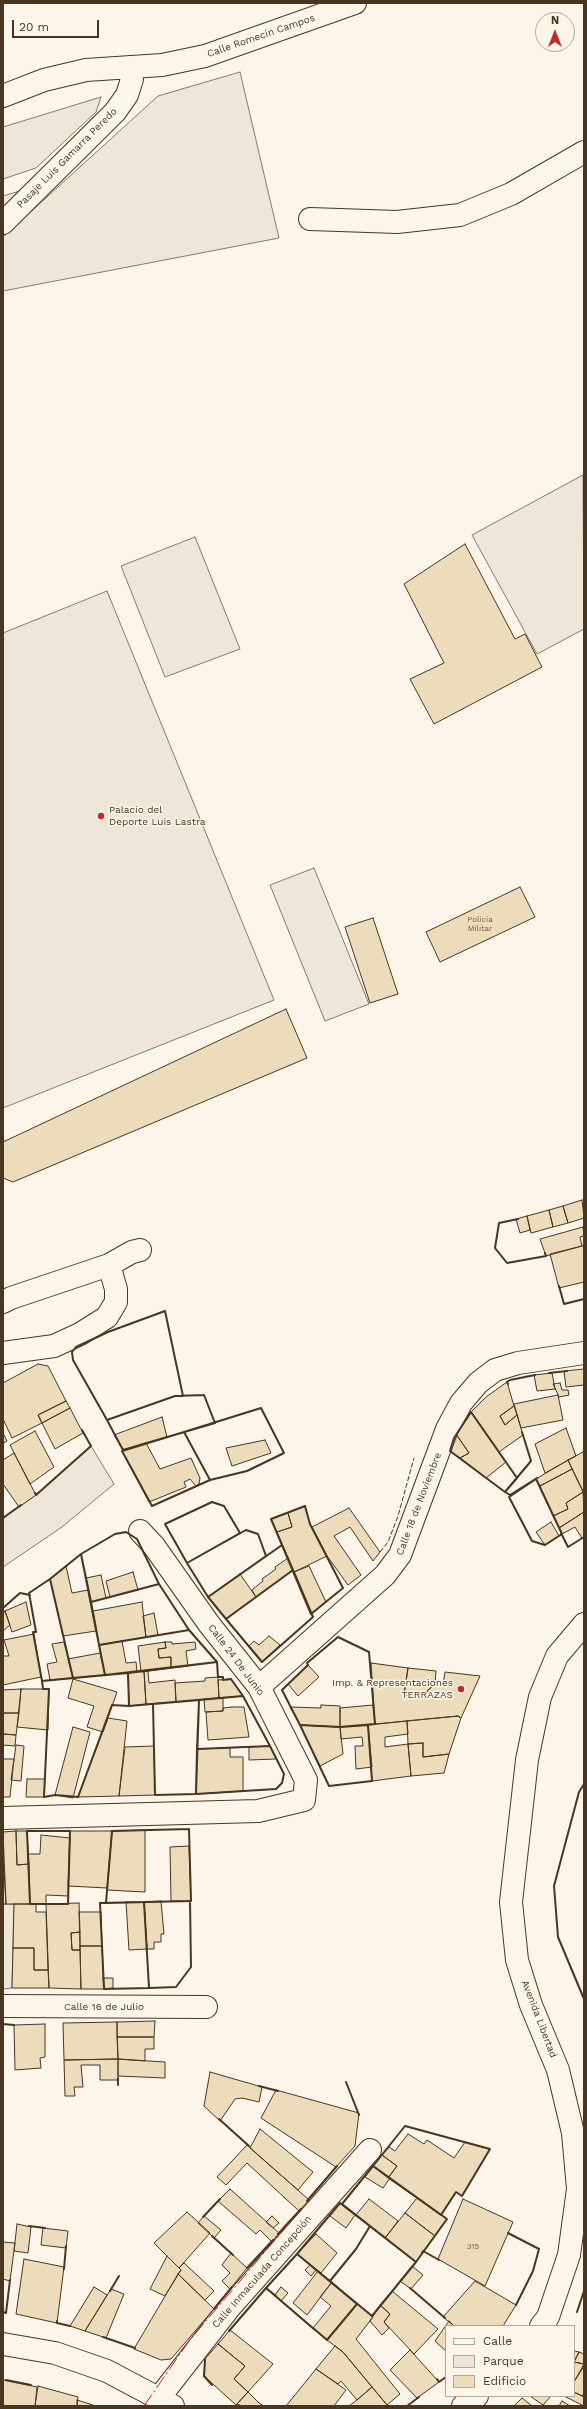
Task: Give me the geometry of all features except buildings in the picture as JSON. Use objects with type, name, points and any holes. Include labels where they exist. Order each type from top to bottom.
[{"type":"street","name":"Calle Romecín Campos","points":[[3,96],[44,80],[86,70],[162,65],[205,56],[355,3]]},
{"type":"street","name":"Pasaje Luis Gamarra Peredo","points":[[3,223],[115,112],[127,95],[132,80],[130,67]]},
{"type":"street","points":[[310,219],[397,222],[460,215],[511,194],[584,152]]},
{"type":"street","points":[[3,1302],[109,1265],[132,1252],[140,1250]]},
{"type":"street","points":[[3,1353],[54,1346],[80,1334],[106,1317],[116,1302],[116,1289],[109,1265]]},
{"type":"street","name":"Calle 18 de Noviembre","points":[[259,1687],[385,1575],[400,1555],[447,1429],[461,1404],[478,1383],[495,1370],[518,1363],[584,1353]]},
{"type":"street","name":"Calle 24 De Junio","points":[[3,1818],[258,1811],[304,1800],[306,1780],[259,1687],[209,1624],[154,1546],[140,1531]]},
{"type":"street","name":"Avenida Libertad","points":[[542,2325],[548,2317],[569,2254],[578,2189],[573,2133],[558,2070],[531,2005],[517,1960],[511,1902],[527,1760],[540,1697],[557,1656],[584,1624]]},
{"type":"street","name":"Calle 16 de Julio","points":[[3,2006],[206,2007]]},
{"type":"street","name":"Calle Inmaculada Concepción","points":[[166,2402],[230,2307],[370,2150]]},
{"type":"street","points":[[3,2344],[54,2353],[107,2371],[166,2402]]},
{"type":"street","points":[[463,2406],[475,2397]]},
{"type":"green space","points":[[240,72],[279,238],[3,291],[3,237],[158,96]]},
{"type":"green space","points":[[101,97],[96,112],[36,168],[3,179],[3,127]]},
{"type":"green space","points":[[23,190],[3,208],[3,196]]},
{"type":"green space","points":[[583,475],[584,629],[537,654],[472,535]]},
{"type":"green space","points":[[195,537],[240,649],[165,677],[121,566]]},
{"type":"green space","name":"Palacio del Deporte Luis Lastra","points":[[107,591],[274,1000],[3,1108],[3,633]]},
{"type":"green space","points":[[314,868],[369,1004],[325,1021],[270,885]]},
{"type":"green space","points":[[91,1446],[114,1484],[62,1527],[3,1567],[3,1518],[36,1495]]},
{"type":"green space","points":[[3,1904],[14,1904],[12,1988],[3,1989]]},
{"type":"fence","points":[[380,1552],[388,1542],[398,1516],[414,1458]]},
{"type":"wall","points":[[518,1219],[499,1223],[495,1248],[507,1263],[546,1256],[545,1253]]},
{"type":"wall","points":[[559,1286],[564,1304],[584,1299]]},
{"type":"wall","points":[[165,1311],[183,1396],[175,1396],[107,1420],[73,1360],[72,1352],[76,1347],[108,1332],[165,1311]]},
{"type":"wall","points":[[549,1373],[567,1371]]},
{"type":"wall","points":[[508,1384],[507,1382],[510,1380],[535,1375]]},
{"type":"wall","points":[[204,1395],[215,1423],[123,1450],[107,1420],[175,1396],[204,1395]]},
{"type":"wall","points":[[261,1408],[284,1453],[247,1471],[210,1480],[184,1432],[261,1408]]},
{"type":"wall","points":[[471,1412],[517,1478],[505,1492],[450,1451],[454,1438],[471,1412]]},
{"type":"wall","points":[[35,1493],[36,1495],[91,1446],[82,1430]]},
{"type":"wall","points":[[184,1432],[210,1480],[152,1506],[122,1451],[184,1432]]},
{"type":"wall","points":[[522,1432],[531,1461],[505,1492],[510,1495],[537,1478]]},
{"type":"wall","points":[[536,1479],[562,1534],[545,1545],[532,1541],[509,1497],[536,1479]]},
{"type":"wall","points":[[212,1502],[224,1506],[240,1533],[187,1563],[165,1524],[212,1502]]},
{"type":"wall","points":[[3,1518],[21,1505]]},
{"type":"wall","points":[[305,1506],[310,1524],[343,1588],[311,1614],[271,1519],[305,1506]]},
{"type":"wall","points":[[246,1530],[258,1534],[266,1556],[208,1597],[187,1563],[246,1530]]},
{"type":"wall","points":[[126,1532],[137,1539],[159,1584],[91,1602],[81,1554],[115,1534],[126,1532]]},
{"type":"wall","points":[[561,1533],[568,1547],[584,1537]]},
{"type":"wall","points":[[282,1545],[293,1570],[226,1619],[208,1597],[282,1545]]},
{"type":"wall","points":[[81,1554],[105,1675],[73,1678],[50,1579],[81,1554]]},
{"type":"wall","points":[[293,1570],[313,1617],[262,1662],[226,1619],[293,1570]]},
{"type":"wall","points":[[50,1579],[73,1678],[42,1681],[33,1632],[36,1632],[29,1593],[50,1579]]},
{"type":"wall","points":[[159,1584],[189,1630],[99,1645],[91,1602],[159,1584]]},
{"type":"wall","points":[[3,1608],[20,1593],[30,1595]]},
{"type":"wall","points":[[189,1630],[217,1662],[105,1675],[99,1645],[189,1630]]},
{"type":"wall","points":[[338,1637],[369,1652],[375,1724],[340,1727],[300,1725],[282,1690],[308,1665],[307,1663],[338,1637]]},
{"type":"wall","points":[[217,1662],[218,1677],[223,1677],[223,1680],[231,1679],[243,1696],[129,1706],[128,1673],[217,1662]]},
{"type":"wall","points":[[128,1673],[129,1706],[112,1705],[78,1797],[55,1795],[44,1797],[49,1689],[43,1689],[42,1681],[128,1673]]},
{"type":"wall","points":[[243,1696],[270,1746],[197,1749],[199,1700],[243,1696]]},
{"type":"wall","points":[[199,1700],[196,1794],[155,1795],[153,1704],[199,1700]]},
{"type":"wall","points":[[300,1725],[340,1727],[368,1725],[372,1781],[329,1786],[300,1725]]},
{"type":"wall","points":[[270,1746],[284,1774],[282,1783],[276,1789],[196,1794],[197,1749],[270,1746]]},
{"type":"wall","points":[[584,1784],[579,1792],[554,1886],[558,1937],[584,1999]]},
{"type":"wall","points":[[189,1829],[191,1901],[106,1903],[112,1831],[189,1829]]},
{"type":"wall","points":[[27,1831],[70,1831],[68,1904],[30,1904],[27,1831]]},
{"type":"wall","points":[[190,1901],[191,1967],[176,1987],[149,1988],[144,1902],[190,1901]]},
{"type":"wall","points":[[144,1902],[149,1988],[104,1989],[100,1903],[144,1902]]},
{"type":"wall","points":[[3,2024],[14,2025]]},
{"type":"wall","points":[[118,2078],[118,2085]]},
{"type":"wall","points":[[346,2082],[359,2115]]},
{"type":"wall","points":[[259,2086],[278,2091]]},
{"type":"wall","points":[[219,2119],[249,2146]]},
{"type":"wall","points":[[405,2126],[490,2149],[462,2196],[456,2192],[441,2215],[373,2166],[405,2126]]},
{"type":"wall","points":[[307,2201],[337,2166]]},
{"type":"wall","points":[[373,2166],[447,2219],[416,2262],[342,2204],[373,2166]]},
{"type":"wall","points":[[203,2217],[220,2199]]},
{"type":"wall","points":[[340,2203],[416,2262],[372,2316],[297,2254],[340,2203]]},
{"type":"wall","points":[[278,2234],[301,2209]]},
{"type":"wall","points":[[29,2226],[45,2228]]},
{"type":"wall","points":[[330,2281],[356,2249],[370,2226]]},
{"type":"wall","points":[[508,2233],[539,2249],[533,2271],[516,2305]]},
{"type":"wall","points":[[212,2236],[233,2255]]},
{"type":"wall","points":[[247,2268],[273,2240]]},
{"type":"wall","points":[[64,2269],[66,2246]]},
{"type":"wall","points":[[422,2253],[423,2251],[439,2260]]},
{"type":"wall","points":[[297,2254],[357,2304],[327,2340],[266,2288],[297,2254]]},
{"type":"wall","points":[[110,2291],[119,2276]]},
{"type":"wall","points":[[3,2312],[6,2313],[10,2280]]},
{"type":"wall","points":[[214,2309],[232,2287]]},
{"type":"wall","points":[[229,2331],[266,2288],[276,2296]]},
{"type":"wall","points":[[410,2288],[445,2318]]},
{"type":"wall","points":[[577,2312],[584,2291]]},
{"type":"wall","points":[[280,2300],[315,2330]]},
{"type":"wall","points":[[57,2321],[57,2323],[70,2326]]},
{"type":"wall","points":[[103,2337],[135,2348]]},
{"type":"wall","points":[[205,2360],[204,2376],[212,2385]]},
{"type":"wall","points":[[437,2379],[439,2382],[445,2378]]},
{"type":"wall","points":[[6,2380],[31,2385]]},
{"type":"wall","points":[[407,2406],[419,2397]]},
{"type":"power","points":[[144,2406],[189,2341],[292,2220]]},
{"type":"place","name":"Palacio del Deporte Luis Lastra","points":[[101,816]]},
{"type":"place","name":"Imp. & Representaciones TERRAZAS","points":[[461,1689]]}]
